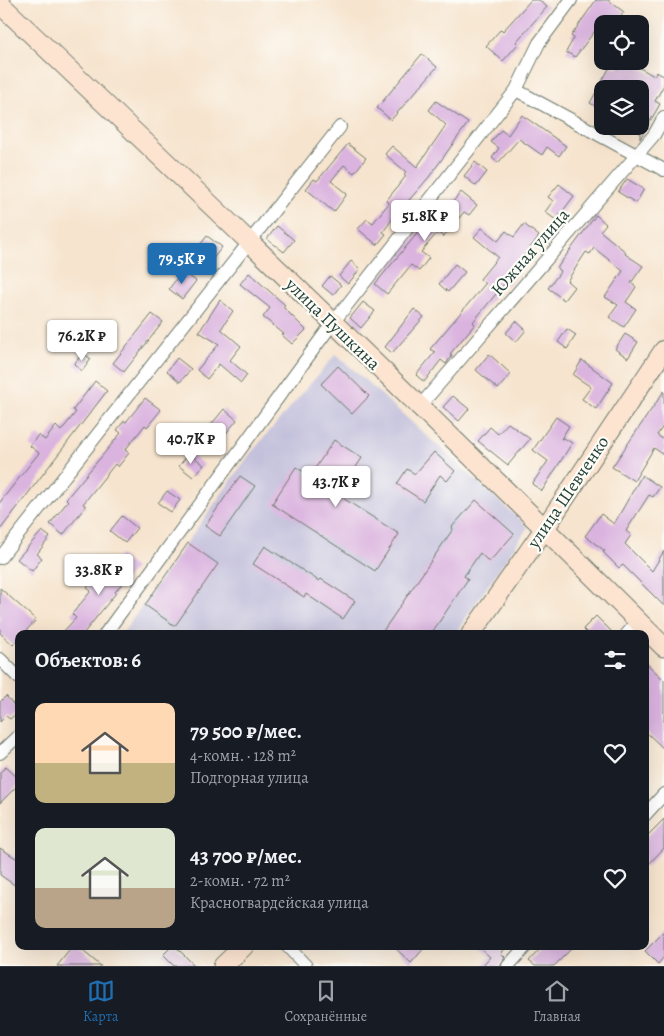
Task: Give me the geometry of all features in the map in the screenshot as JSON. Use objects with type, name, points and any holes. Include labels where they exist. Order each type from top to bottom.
[{"type":"street","points":[[107,630],[332,324],[516,90],[539,43],[571,0]]},
{"type":"street","name":"улица Пушкина","points":[[0,4],[545,528],[632,627]]},
{"type":"street","points":[[516,90],[664,170]]},
{"type":"street","name":"Южная улица","points":[[419,407],[654,135],[664,117]]},
{"type":"street","points":[[0,558],[248,241],[340,127]]},
{"type":"street","name":"улица Шевченко","points":[[474,630],[545,528],[664,350]]},
{"type":"street","name":"улица Пушкина","points":[[649,638],[664,647]]},
{"type":"street","points":[[0,659],[15,674]]},
{"type":"street","points":[[0,753],[15,739]]},
{"type":"street","points":[[649,811],[664,794]]},
{"type":"street","points":[[223,966],[240,950]]},
{"type":"street","points":[[291,950],[306,966]]},
{"type":"street","points":[[508,966],[522,950]]},
{"type":"shaded area","points":[[336,354],[528,527],[458,630],[125,630],[250,454]]},
{"type":"building","points":[[531,0],[539,0],[547,7],[516,42],[518,44],[503,61],[486,46],[501,29],[503,31]]},
{"type":"building","points":[[596,0],[608,0],[624,12],[622,15],[594,15],[594,32],[575,57],[566,52],[574,38],[571,36]]},
{"type":"building","points":[[422,54],[437,67],[391,120],[377,108]]},
{"type":"building","points":[[608,70],[644,70],[654,76],[656,72],[664,76],[664,85],[655,101],[660,104],[649,123],[649,80],[603,80]]},
{"type":"building","points":[[594,96],[594,105],[590,103]]},
{"type":"building","points":[[436,101],[468,123],[429,177],[391,221],[383,232],[386,234],[377,245],[358,229],[367,219],[373,223],[389,203],[386,201],[406,176],[404,174],[406,172],[385,154],[392,146],[417,167],[446,125],[429,110]]},
{"type":"building","points":[[522,115],[566,146],[559,156],[547,147],[542,155],[519,139],[498,163],[492,158],[499,148],[491,142],[501,130],[508,135]]},
{"type":"building","points":[[348,144],[366,158],[354,173],[344,165],[331,181],[347,194],[334,212],[306,189],[314,179],[317,181]]},
{"type":"building","points":[[475,162],[487,172],[476,186],[464,176]]},
{"type":"building","points":[[627,179],[644,189],[636,203],[618,192]]},
{"type":"building","points":[[559,184],[574,196],[556,220],[545,212],[553,201],[548,197]]},
{"type":"building","points":[[461,192],[477,205],[469,215],[464,212],[443,237],[438,232],[421,252],[429,258],[419,271],[411,265],[387,294],[375,284],[436,211],[441,216]]},
{"type":"building","points":[[596,215],[606,224],[600,231],[626,252],[625,254],[643,266],[631,283],[636,287],[626,302],[636,309],[624,327],[609,317],[618,305],[605,297],[623,271],[594,248],[590,254],[586,252],[567,281],[574,287],[564,300],[548,288],[561,271],[557,268]]},
{"type":"building","points":[[524,224],[539,236],[514,269],[518,272],[508,285],[505,283],[473,322],[475,324],[450,354],[452,355],[446,364],[441,360],[424,382],[416,375],[435,352],[430,349],[485,284],[480,279],[498,257],[474,237],[482,228],[498,241],[506,231],[514,237]]},
{"type":"building","points":[[277,226],[294,240],[284,252],[267,239]]},
{"type":"building","points":[[207,236],[222,247],[212,260],[197,249]]},
{"type":"building","points":[[177,247],[189,256],[183,264],[171,255]]},
{"type":"building","points":[[351,261],[360,269],[348,284],[339,276]]},
{"type":"building","points":[[455,264],[465,272],[448,292],[439,284]]},
{"type":"building","points":[[182,271],[196,281],[182,299],[169,289]]},
{"type":"building","points":[[249,273],[285,305],[283,307],[306,330],[292,344],[282,335],[284,334],[263,317],[270,308],[240,284]]},
{"type":"building","points":[[330,276],[341,285],[333,295],[322,286]]},
{"type":"building","points":[[220,300],[233,311],[221,329],[241,346],[230,360],[247,375],[241,383],[219,364],[207,379],[197,370],[219,344],[199,332]]},
{"type":"building","points":[[363,302],[375,311],[361,328],[350,318]]},
{"type":"building","points":[[414,309],[424,317],[392,353],[385,347]]},
{"type":"building","points":[[152,314],[163,322],[124,372],[113,363]]},
{"type":"building","points":[[516,321],[526,330],[516,342],[506,333]]},
{"type":"building","points":[[567,329],[576,335],[567,349],[558,342]]},
{"type":"building","points":[[625,334],[638,342],[628,358],[615,349]]},
{"type":"building","points":[[83,353],[91,359],[82,371],[74,364]]},
{"type":"building","points":[[489,354],[511,374],[498,389],[476,370]]},
{"type":"building","points":[[177,358],[191,369],[180,382],[167,371]]},
{"type":"building","points":[[582,360],[613,383],[596,409],[582,399],[591,387],[573,375]]},
{"type":"building","points":[[338,366],[369,396],[352,414],[321,384]]},
{"type":"building","points":[[95,381],[107,391],[0,530],[0,502],[39,453],[30,446],[38,435],[45,440],[56,426],[61,431],[76,412],[73,410]]},
{"type":"building","points":[[664,391],[664,425],[657,435],[664,440],[664,455],[654,448],[634,481],[612,467]]},
{"type":"building","points":[[453,396],[469,409],[459,421],[443,407]]},
{"type":"building","points":[[145,398],[161,410],[147,427],[145,425],[125,450],[129,453],[118,467],[115,464],[83,504],[86,506],[63,535],[50,524],[68,501],[66,499],[121,433],[117,430],[124,421],[126,422]]},
{"type":"building","points":[[224,409],[237,420],[223,437],[210,426]]},
{"type":"building","points":[[556,417],[569,426],[561,439],[564,438],[572,443],[542,491],[532,484],[548,461],[533,450]]},
{"type":"building","points":[[508,423],[530,439],[508,465],[478,441],[490,427],[498,434]]},
{"type":"building","points":[[334,440],[362,458],[338,495],[399,534],[375,571],[272,504],[296,467],[310,476]]},
{"type":"building","points":[[434,452],[455,471],[447,481],[440,475],[423,501],[397,484],[407,469],[415,474]]},
{"type":"building","points":[[189,453],[204,465],[193,477],[179,466]]},
{"type":"building","points":[[642,475],[660,487],[653,497],[649,495],[626,531],[631,535],[625,544],[652,571],[664,551],[664,606],[623,565],[619,568],[603,552],[605,551],[585,536],[601,514],[614,524]]},
{"type":"building","points":[[240,476],[255,486],[220,536],[205,526]]},
{"type":"building","points":[[167,491],[180,500],[171,512],[158,503]]},
{"type":"building","points":[[476,500],[514,534],[489,562],[480,553],[464,576],[468,579],[434,630],[384,630],[453,529],[452,527]]},
{"type":"building","points":[[122,516],[137,528],[125,543],[110,531]]},
{"type":"building","points":[[42,531],[50,537],[37,554],[42,558],[32,571],[17,559]]},
{"type":"building","points":[[188,543],[218,564],[175,626],[145,605]]},
{"type":"building","points":[[265,546],[319,581],[321,579],[355,601],[343,619],[306,594],[304,597],[253,564]]},
{"type":"building","points":[[120,555],[135,568],[86,630],[65,630],[76,618],[72,614],[91,591],[87,588],[97,575],[101,578]]},
{"type":"building","points":[[0,588],[36,620],[27,630],[15,630],[15,643],[13,645],[0,633]]},
{"type":"building","points":[[596,616],[610,630],[584,630]]},
{"type":"building","points":[[649,666],[664,680],[664,749],[649,735]]},
{"type":"building","points":[[6,696],[15,706],[15,715],[10,719],[6,716],[0,722],[0,702]]},
{"type":"building","points":[[6,767],[15,775],[15,788],[0,803],[0,772]]},
{"type":"building","points":[[664,819],[664,848],[649,864],[649,834]]},
{"type":"building","points":[[0,848],[15,857],[15,885],[0,875]]},
{"type":"building","points":[[664,932],[664,957],[658,964],[645,951],[649,950],[649,947]]},
{"type":"building","points":[[70,950],[82,950],[101,966],[57,966]]},
{"type":"building","points":[[168,950],[179,950],[195,966],[174,966],[163,955]]},
{"type":"building","points":[[397,950],[422,950],[411,963]]},
{"type":"building","points":[[482,950],[504,950],[501,953],[505,957],[500,966],[482,966],[490,957]]},
{"type":"building","points":[[539,950],[570,950],[554,966],[535,966],[529,961]]}]
